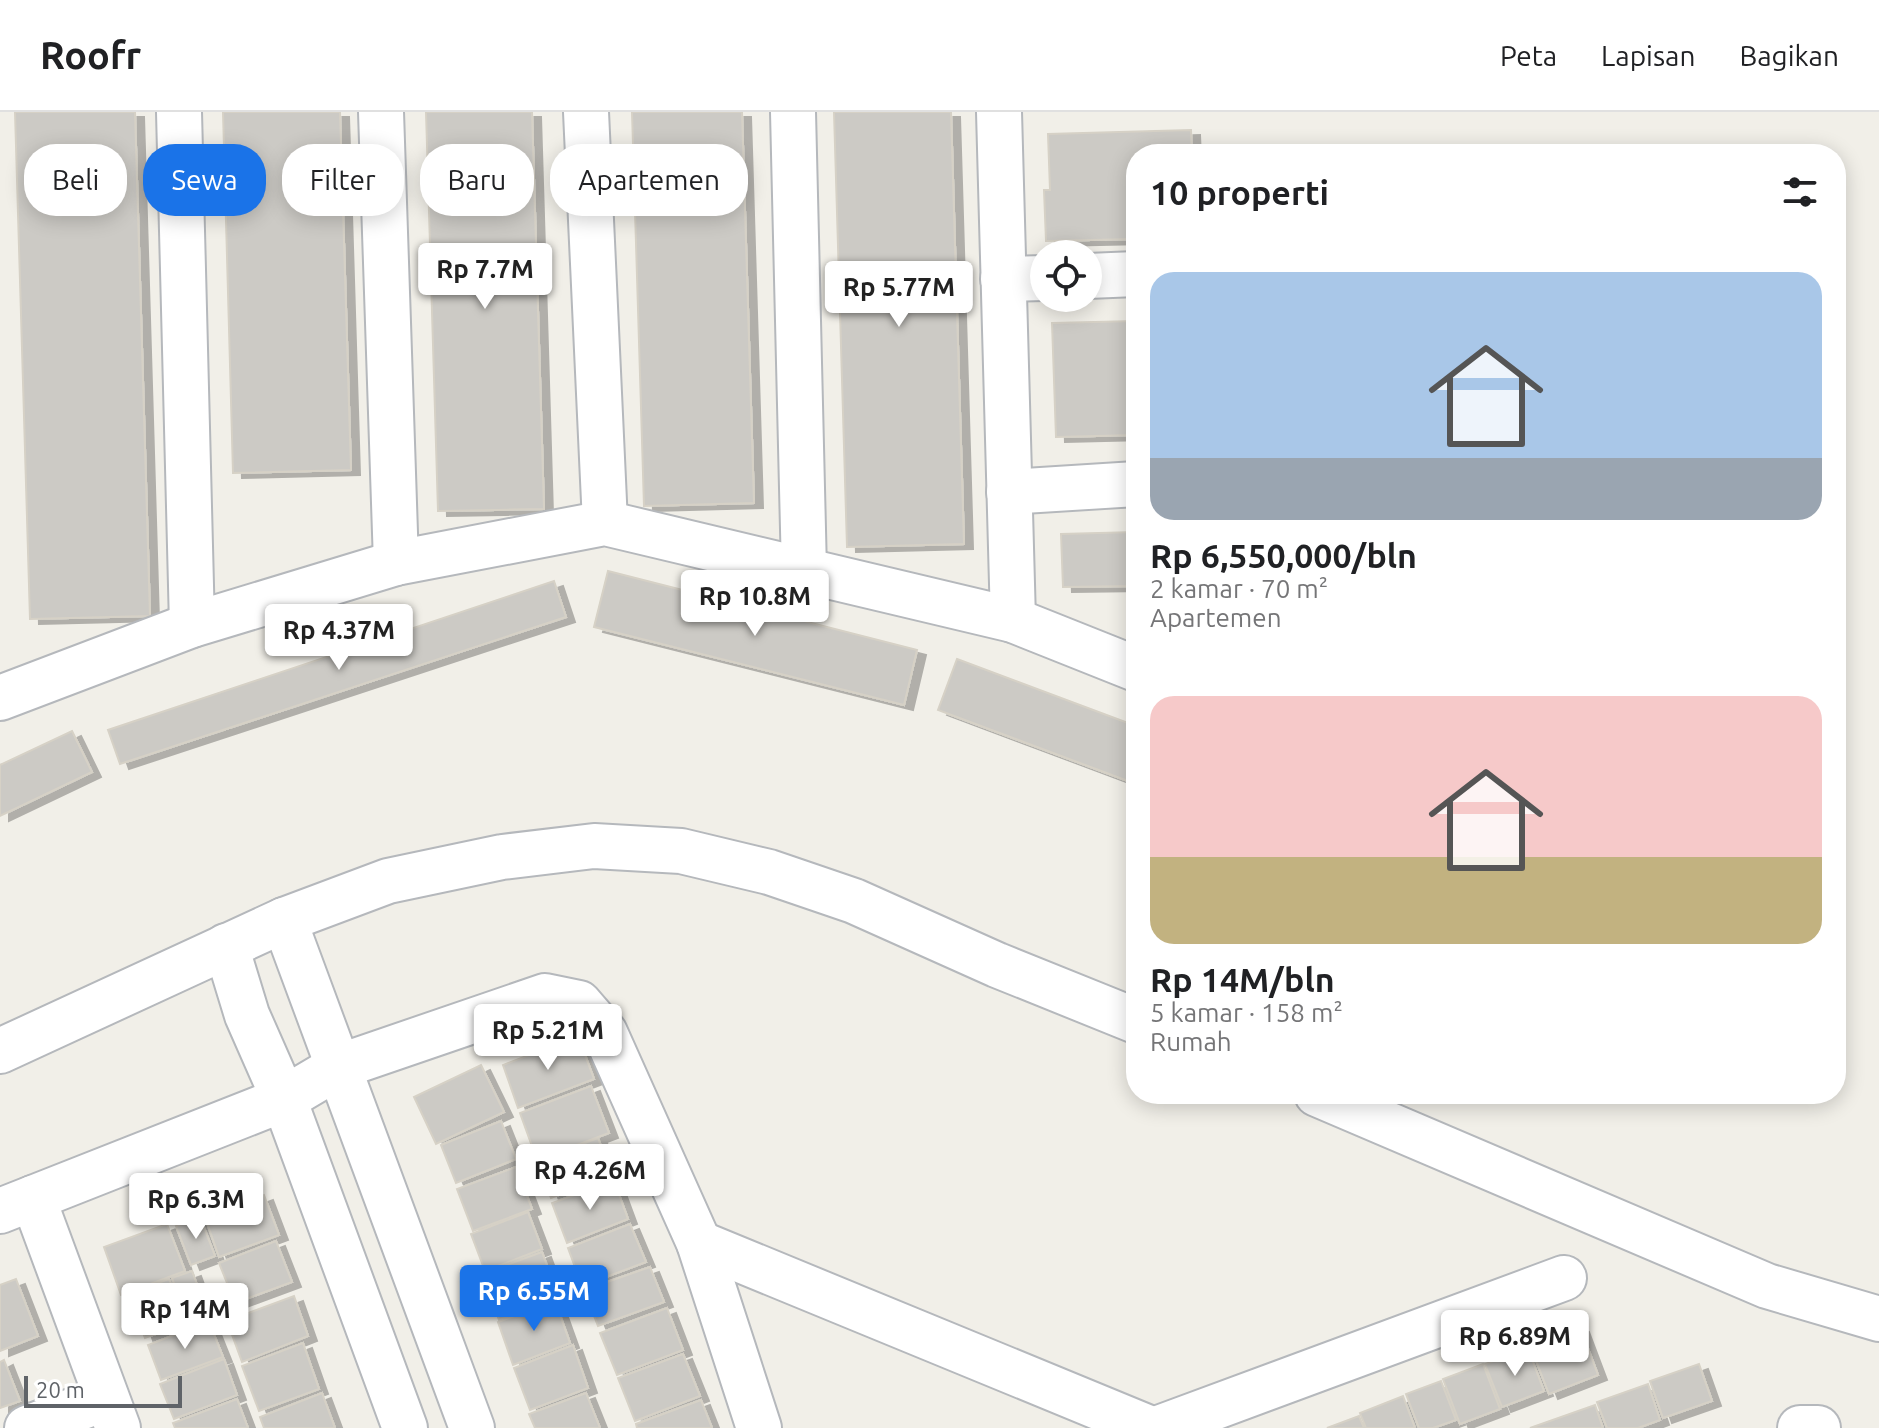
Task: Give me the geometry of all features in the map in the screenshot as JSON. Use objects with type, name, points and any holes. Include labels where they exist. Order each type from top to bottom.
[{"type":"street","points":[[179,112],[192,625]]},
{"type":"street","points":[[381,112],[396,563]]},
{"type":"street","points":[[586,112],[605,523]]},
{"type":"street","points":[[793,112],[804,571]]},
{"type":"street","points":[[999,112],[1024,278],[1009,492],[1013,620]]},
{"type":"street","points":[[1102,275],[1126,274]]},
{"type":"street","points":[[1009,492],[1126,485]]},
{"type":"street","points":[[0,698],[192,625],[396,563],[605,523],[1013,620],[1126,665]]},
{"type":"street","points":[[0,1051],[284,920],[388,881],[502,857],[594,846],[681,851],[769,872],[854,901],[997,965],[1126,1017]]},
{"type":"street","points":[[284,920],[472,1428]]},
{"type":"street","points":[[226,946],[247,1015],[284,1099],[405,1428]]},
{"type":"street","points":[[27,1428],[112,1413],[16,1204],[284,1099],[338,1067],[545,996],[579,1003],[605,1033],[699,1243],[759,1428]]},
{"type":"street","points":[[1340,1104],[1767,1286],[1879,1319]]},
{"type":"street","points":[[699,1243],[1149,1428]]},
{"type":"street","points":[[1159,1428],[1564,1278]]},
{"type":"street","points":[[1800,1428],[1818,1428]]},
{"type":"building","points":[[15,112],[135,112],[150,616],[30,619]]},
{"type":"building","points":[[223,112],[340,112],[341,144],[282,144],[282,216],[343,216],[351,470],[233,473],[226,216],[266,216],[266,144],[224,144]]},
{"type":"building","points":[[426,112],[532,112],[533,144],[427,144]]},
{"type":"building","points":[[632,112],[742,112],[743,144],[633,144]]},
{"type":"building","points":[[834,112],[951,112],[964,544],[847,547]]},
{"type":"building","points":[[1191,130],[1192,144],[1126,144],[1126,239],[1046,240],[1044,190],[1050,190],[1048,134]]},
{"type":"building","points":[[534,178],[544,509],[438,511],[429,216],[534,216]]},
{"type":"building","points":[[635,216],[745,216],[754,503],[644,506]]},
{"type":"building","points":[[1126,321],[1126,435],[1056,437],[1052,323]]},
{"type":"building","points":[[1126,532],[1126,586],[1063,587],[1061,534]]},
{"type":"building","points":[[608,571],[917,650],[904,705],[594,627]]},
{"type":"building","points":[[554,581],[566,617],[120,764],[108,730]]},
{"type":"building","points":[[957,659],[1126,722],[1126,780],[938,710]]},
{"type":"building","points":[[72,731],[92,772],[0,816],[0,765]]},
{"type":"building","points":[[578,1036],[594,1079],[518,1108],[503,1065]]},
{"type":"building","points":[[481,1065],[504,1112],[436,1144],[414,1097]]},
{"type":"building","points":[[591,1086],[609,1133],[537,1160],[520,1113]]},
{"type":"building","points":[[501,1121],[516,1159],[456,1183],[441,1145]]},
{"type":"building","points":[[598,1138],[612,1176],[551,1198],[538,1161]]},
{"type":"building","points":[[516,1167],[532,1209],[473,1231],[457,1189]]},
{"type":"building","points":[[614,1181],[628,1219],[567,1243],[552,1203]]},
{"type":"building","points":[[264,1195],[279,1235],[219,1257],[205,1217]]},
{"type":"building","points":[[528,1212],[542,1249],[485,1271],[471,1234]]},
{"type":"building","points":[[200,1217],[215,1256],[191,1265],[176,1226]]},
{"type":"building","points":[[167,1224],[185,1271],[121,1295],[104,1247]]},
{"type":"building","points":[[630,1224],[646,1262],[582,1286],[568,1248]]},
{"type":"building","points":[[276,1241],[292,1282],[235,1303],[219,1263]]},
{"type":"building","points":[[542,1252],[559,1298],[499,1320],[482,1274]]},
{"type":"building","points":[[650,1267],[664,1302],[598,1326],[584,1290]]},
{"type":"building","points":[[192,1271],[207,1312],[188,1318],[172,1278]]},
{"type":"building","points":[[16,1279],[38,1336],[0,1351],[0,1285]]},
{"type":"building","points":[[169,1279],[186,1323],[145,1338],[128,1294]]},
{"type":"building","points":[[294,1296],[308,1336],[242,1362],[227,1321]]},
{"type":"building","points":[[555,1301],[570,1343],[513,1365],[498,1322]]},
{"type":"building","points":[[667,1308],[683,1350],[617,1375],[600,1333]]},
{"type":"building","points":[[209,1322],[223,1357],[161,1380],[148,1345]]},
{"type":"building","points":[[1580,1327],[1598,1375],[1549,1394],[1530,1345]]},
{"type":"building","points":[[303,1343],[319,1389],[259,1411],[242,1366]]},
{"type":"building","points":[[573,1345],[588,1388],[530,1410],[514,1368]]},
{"type":"building","points":[[1528,1349],[1544,1391],[1502,1407],[1485,1364]]},
{"type":"building","points":[[683,1354],[700,1396],[635,1421],[618,1378]]},
{"type":"building","points":[[224,1359],[237,1395],[174,1419],[160,1384]]},
{"type":"building","points":[[4,1360],[20,1401],[0,1408],[0,1362]]},
{"type":"building","points":[[1483,1364],[1500,1409],[1460,1424],[1443,1379]]},
{"type":"building","points":[[1699,1364],[1712,1401],[1663,1418],[1650,1381]]},
{"type":"building","points":[[1441,1381],[1456,1420],[1433,1428],[1419,1428],[1406,1394]]},
{"type":"building","points":[[1648,1384],[1660,1420],[1638,1428],[1607,1428],[1597,1402]]},
{"type":"building","points":[[322,1393],[335,1428],[264,1428],[260,1417]]},
{"type":"building","points":[[586,1393],[600,1428],[535,1428],[529,1414]]},
{"type":"building","points":[[1403,1396],[1415,1428],[1366,1428],[1360,1413]]},
{"type":"building","points":[[237,1399],[248,1428],[175,1428],[173,1423]]},
{"type":"building","points":[[701,1400],[712,1428],[637,1428],[636,1424]]},
{"type":"building","points":[[1595,1405],[1603,1428],[1530,1428]]},
{"type":"building","points":[[1359,1416],[1364,1428],[1327,1428]]}]
